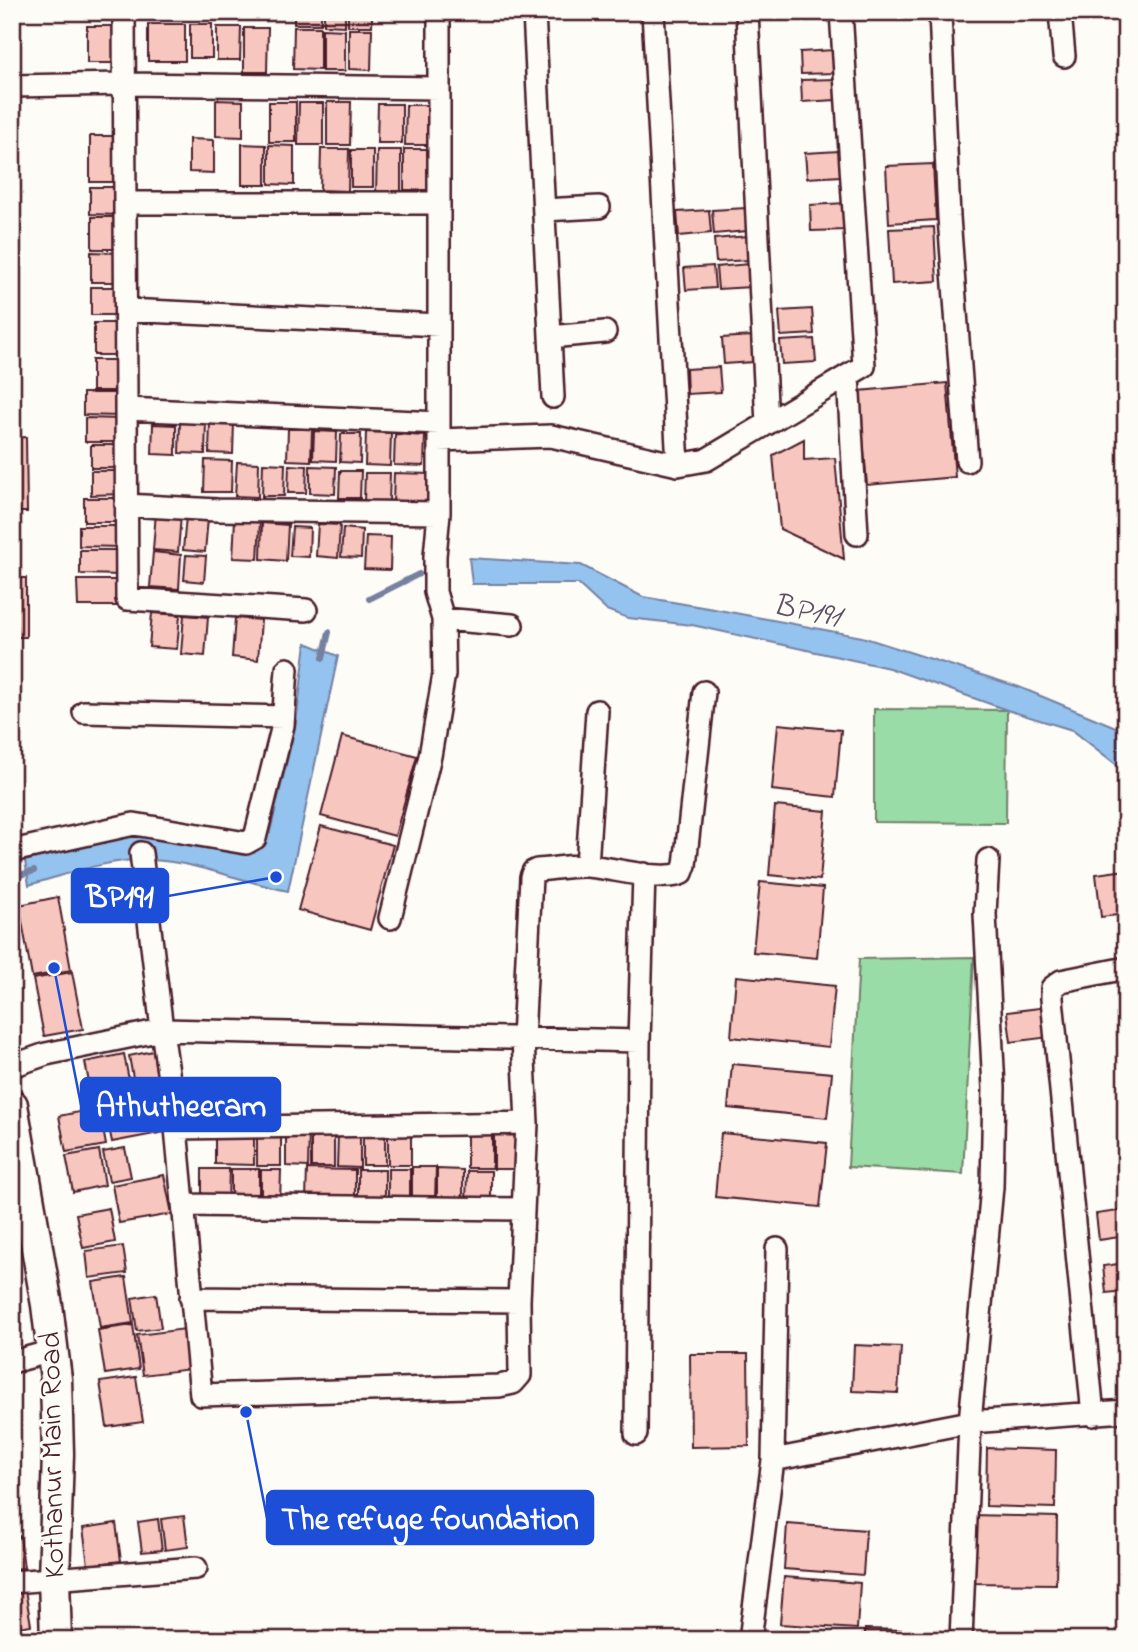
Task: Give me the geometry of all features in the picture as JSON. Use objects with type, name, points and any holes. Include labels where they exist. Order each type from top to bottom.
[{"type":"main road","name":"Kothanur Main Road","points":[[12,1105],[47,1305],[55,1379],[58,1454],[54,1579],[56,1640]]},
{"type":"street","points":[[124,12],[127,598],[306,610]]},
{"type":"street","points":[[390,918],[430,756],[444,674],[443,619],[435,592],[439,513],[439,12]]},
{"type":"street","points":[[534,12],[553,397]]},
{"type":"street","points":[[653,12],[678,465]]},
{"type":"street","points":[[747,12],[767,424]]},
{"type":"street","points":[[126,409],[439,431],[551,436],[678,465],[705,460],[864,366],[841,12]]},
{"type":"street","points":[[940,12],[949,217],[967,461]]},
{"type":"street","points":[[1060,12],[1064,56]]},
{"type":"street","points":[[12,86],[124,84],[439,88]]},
{"type":"street","points":[[125,204],[439,203]]},
{"type":"street","points":[[544,210],[599,207]]},
{"type":"street","points":[[126,310],[439,325]]},
{"type":"street","points":[[550,337],[605,332]]},
{"type":"street","points":[[848,376],[857,534]]},
{"type":"street","points":[[126,505],[217,510],[439,513]]},
{"type":"street","points":[[443,619],[512,625]]},
{"type":"street","points":[[12,850],[134,824],[246,843],[255,838],[283,725],[286,669]]},
{"type":"street","points":[[141,853],[176,1128],[201,1395],[499,1386],[513,1383],[520,1375],[519,1301],[527,1123],[523,1038],[531,877],[537,870],[587,866],[644,874],[676,876],[682,873],[704,692]]},
{"type":"street","points":[[587,866],[597,711]]},
{"type":"street","points":[[83,712],[283,717]]},
{"type":"street","points":[[961,1640],[971,1422],[992,1187],[994,1088],[985,914],[988,860]]},
{"type":"street","points":[[636,1434],[639,1041],[644,874]]},
{"type":"street","points":[[1093,1415],[1052,988],[1061,981],[1126,968]]},
{"type":"street","points":[[12,1066],[46,1054],[162,1030],[639,1041]]},
{"type":"street","points":[[176,1128],[527,1123]]},
{"type":"street","points":[[184,1205],[523,1209]]},
{"type":"street","points":[[750,1640],[773,1460],[776,1249]]},
{"type":"street","points":[[191,1298],[519,1301]]},
{"type":"street","points":[[12,1362],[52,1350]]},
{"type":"street","points":[[773,1460],[971,1422],[1126,1411]]},
{"type":"street","points":[[12,1582],[196,1568]]},
{"type":"shaded area","points":[[36,1629],[36,1640],[12,1640],[12,1632]]},
{"type":"green space","points":[[874,709],[1007,710],[1006,823],[874,822]]},
{"type":"green space","points":[[974,957],[963,1174],[848,1167],[859,959]]},
{"type":"water","points":[[469,558],[581,565],[643,597],[862,637],[1019,687],[1118,728],[1126,734],[1126,772],[1072,730],[889,668],[692,625],[628,618],[606,610],[578,584],[472,584]]},
{"type":"water","points":[[306,643],[338,656],[288,891],[186,864],[151,860],[104,864],[29,885],[25,861],[129,834],[143,834],[254,853],[270,832],[296,723]]},
{"type":"building","points":[[12,12],[18,12],[19,36],[12,36]]},
{"type":"building","points":[[148,12],[187,12],[187,17],[148,17]]},
{"type":"building","points":[[190,12],[213,12],[213,18],[190,18]]},
{"type":"building","points":[[216,12],[242,12],[242,20],[216,19]]},
{"type":"building","points":[[294,12],[321,12],[321,24],[294,24]]},
{"type":"building","points":[[324,12],[345,12],[345,26],[324,25]]},
{"type":"building","points":[[348,12],[372,12],[372,26],[348,26]]},
{"type":"building","points":[[148,24],[185,24],[185,61],[148,61]]},
{"type":"building","points":[[190,24],[212,24],[212,58],[190,58]]},
{"type":"building","points":[[87,26],[116,26],[116,63],[87,63]]},
{"type":"building","points":[[217,27],[241,27],[240,60],[217,60]]},
{"type":"building","points":[[294,27],[320,27],[320,70],[293,69]]},
{"type":"building","points":[[244,28],[268,28],[267,72],[244,72]]},
{"type":"building","points":[[322,29],[345,30],[345,71],[322,71]]},
{"type":"building","points":[[349,29],[372,29],[371,70],[349,69]]},
{"type":"building","points":[[834,50],[835,73],[801,74],[800,52]]},
{"type":"building","points":[[835,79],[836,100],[802,102],[801,80]]},
{"type":"building","points":[[216,100],[243,101],[243,137],[216,136]]},
{"type":"building","points":[[269,102],[296,102],[296,142],[269,142]]},
{"type":"building","points":[[327,102],[351,102],[350,145],[327,145]]},
{"type":"building","points":[[299,103],[323,103],[323,145],[298,145]]},
{"type":"building","points":[[378,104],[402,104],[402,143],[377,143]]},
{"type":"building","points":[[406,105],[429,105],[429,145],[405,145]]},
{"type":"building","points":[[90,136],[120,136],[120,182],[90,182]]},
{"type":"building","points":[[189,139],[214,140],[214,173],[189,172]]},
{"type":"building","points":[[242,144],[266,145],[266,185],[242,185]]},
{"type":"building","points":[[269,145],[294,146],[294,185],[269,184]]},
{"type":"building","points":[[321,149],[349,149],[348,191],[320,190]]},
{"type":"building","points":[[404,149],[429,149],[429,190],[404,190]]},
{"type":"building","points":[[351,150],[373,150],[373,187],[351,187]]},
{"type":"building","points":[[377,150],[401,150],[401,193],[376,193]]},
{"type":"building","points":[[839,151],[841,176],[807,178],[805,153]]},
{"type":"building","points":[[933,164],[936,220],[889,223],[886,166]]},
{"type":"building","points":[[90,187],[119,187],[119,215],[90,214]]},
{"type":"building","points":[[846,203],[847,230],[811,231],[810,205]]},
{"type":"building","points":[[746,208],[747,231],[714,234],[712,210]]},
{"type":"building","points":[[709,210],[711,233],[679,236],[677,212]]},
{"type":"building","points":[[92,217],[121,217],[121,249],[92,249]]},
{"type":"building","points":[[934,227],[937,281],[892,284],[889,229]]},
{"type":"building","points":[[748,236],[749,260],[716,262],[714,239]]},
{"type":"building","points":[[91,252],[118,253],[119,282],[91,282]]},
{"type":"building","points":[[749,264],[751,287],[718,289],[716,267]]},
{"type":"building","points":[[713,266],[715,288],[686,290],[684,268]]},
{"type":"building","points":[[91,287],[120,287],[120,315],[91,315]]},
{"type":"building","points":[[812,309],[814,334],[781,336],[779,311]]},
{"type":"building","points":[[94,323],[120,323],[120,355],[94,355]]},
{"type":"building","points":[[752,336],[753,362],[724,364],[722,338]]},
{"type":"building","points":[[814,339],[816,362],[782,364],[780,341]]},
{"type":"building","points":[[92,360],[120,360],[121,391],[92,391]]},
{"type":"building","points":[[719,367],[721,392],[687,394],[686,369]]},
{"type":"building","points":[[947,383],[955,477],[867,485],[859,391]]},
{"type":"building","points":[[83,393],[120,393],[120,416],[83,415]]},
{"type":"building","points":[[85,418],[120,419],[121,442],[85,442]]},
{"type":"building","points":[[180,421],[206,421],[205,454],[179,453]]},
{"type":"building","points":[[210,421],[234,422],[233,454],[209,453]]},
{"type":"building","points":[[153,424],[176,425],[176,455],[152,454]]},
{"type":"building","points":[[288,429],[312,429],[311,461],[287,460]]},
{"type":"building","points":[[314,431],[337,432],[336,461],[313,460]]},
{"type":"building","points":[[366,432],[391,433],[390,466],[365,465]]},
{"type":"building","points":[[341,434],[361,434],[360,463],[340,462]]},
{"type":"building","points":[[395,434],[425,436],[424,466],[394,465]]},
{"type":"building","points":[[26,437],[27,512],[12,512],[12,438]]},
{"type":"building","points":[[804,439],[804,460],[835,458],[844,559],[780,529],[773,455]]},
{"type":"building","points":[[91,445],[121,445],[121,468],[91,468]]},
{"type":"building","points":[[205,460],[232,461],[231,492],[204,492]]},
{"type":"building","points":[[237,462],[259,463],[258,497],[235,496]]},
{"type":"building","points":[[263,463],[285,464],[284,496],[262,496]]},
{"type":"building","points":[[289,465],[307,466],[306,493],[288,493]]},
{"type":"building","points":[[310,466],[336,467],[335,494],[310,493]]},
{"type":"building","points":[[91,471],[121,471],[122,494],[91,495]]},
{"type":"building","points":[[340,471],[361,471],[360,498],[339,498]]},
{"type":"building","points":[[365,473],[390,473],[389,502],[364,501]]},
{"type":"building","points":[[394,473],[432,474],[432,504],[393,502]]},
{"type":"building","points":[[84,498],[120,498],[120,522],[84,522]]},
{"type":"building","points":[[156,512],[181,515],[178,552],[153,550]]},
{"type":"building","points":[[186,516],[208,518],[205,552],[183,550]]},
{"type":"building","points":[[235,519],[260,521],[258,559],[233,558]]},
{"type":"building","points":[[262,523],[288,525],[286,561],[261,559]]},
{"type":"building","points":[[318,524],[340,525],[338,558],[316,556]]},
{"type":"building","points":[[79,526],[121,526],[121,547],[79,546]]},
{"type":"building","points":[[292,527],[310,528],[309,557],[290,556]]},
{"type":"building","points":[[343,528],[362,530],[361,558],[341,557]]},
{"type":"building","points":[[366,536],[391,537],[390,570],[364,569]]},
{"type":"building","points":[[80,550],[122,550],[122,575],[80,574]]},
{"type":"building","points":[[153,552],[181,555],[179,589],[150,587]]},
{"type":"building","points":[[186,555],[206,556],[204,582],[184,580]]},
{"type":"building","points":[[12,578],[26,578],[26,637],[12,637]]},
{"type":"building","points":[[77,580],[123,580],[123,606],[78,606]]},
{"type":"building","points":[[152,613],[180,615],[177,649],[149,647]]},
{"type":"building","points":[[184,615],[208,617],[205,656],[181,654]]},
{"type":"building","points":[[235,618],[261,620],[258,660],[232,657]]},
{"type":"building","points":[[778,724],[841,730],[835,797],[772,790]]},
{"type":"building","points":[[342,736],[417,756],[395,836],[321,816]]},
{"type":"building","points":[[775,806],[826,811],[820,880],[769,875]]},
{"type":"building","points":[[321,826],[393,845],[370,930],[298,910]]},
{"type":"building","points":[[1126,870],[1126,914],[1101,917],[1096,874]]},
{"type":"building","points":[[760,882],[823,888],[817,958],[753,952]]},
{"type":"building","points":[[58,897],[71,970],[32,977],[19,905]]},
{"type":"building","points":[[72,972],[83,1029],[44,1036],[33,979]]},
{"type":"building","points":[[736,976],[835,986],[829,1047],[731,1037]]},
{"type":"building","points":[[1047,1007],[1050,1037],[1011,1042],[1007,1012]]},
{"type":"building","points":[[153,1051],[159,1089],[136,1094],[129,1056]]},
{"type":"building","points":[[124,1054],[132,1096],[93,1103],[85,1062]]},
{"type":"building","points":[[732,1064],[832,1073],[827,1118],[728,1108]]},
{"type":"building","points":[[159,1097],[165,1132],[112,1142],[105,1107]]},
{"type":"building","points":[[99,1108],[106,1145],[66,1152],[59,1116]]},
{"type":"building","points":[[286,1132],[309,1132],[308,1167],[286,1166]]},
{"type":"building","points":[[388,1132],[411,1133],[411,1165],[388,1165]]},
{"type":"building","points":[[215,1133],[254,1133],[254,1165],[215,1164]]},
{"type":"building","points":[[721,1133],[827,1143],[820,1207],[715,1197]]},
{"type":"building","points":[[257,1134],[281,1134],[281,1166],[257,1166]]},
{"type":"building","points":[[311,1134],[334,1134],[334,1167],[311,1167]]},
{"type":"building","points":[[338,1134],[360,1134],[360,1168],[337,1167]]},
{"type":"building","points":[[467,1134],[492,1134],[492,1168],[467,1168]]},
{"type":"building","points":[[494,1134],[517,1135],[517,1169],[494,1169]]},
{"type":"building","points":[[363,1135],[385,1135],[385,1165],[363,1165]]},
{"type":"building","points":[[125,1148],[131,1177],[109,1181],[103,1152]]},
{"type":"building","points":[[99,1150],[105,1185],[73,1192],[66,1156]]},
{"type":"building","points":[[412,1167],[436,1167],[435,1200],[412,1200]]},
{"type":"building","points":[[202,1169],[229,1169],[228,1202],[202,1202]]},
{"type":"building","points":[[231,1169],[259,1169],[259,1202],[231,1202]]},
{"type":"building","points":[[307,1169],[355,1170],[355,1200],[306,1199]]},
{"type":"building","points":[[388,1169],[410,1169],[410,1200],[388,1200]]},
{"type":"building","points":[[437,1169],[463,1170],[463,1202],[437,1202]]},
{"type":"building","points":[[261,1170],[281,1170],[280,1203],[261,1203]]},
{"type":"building","points":[[358,1170],[385,1170],[385,1202],[358,1201]]},
{"type":"building","points":[[467,1171],[491,1171],[491,1203],[466,1203]]},
{"type":"building","points":[[164,1175],[172,1214],[119,1223],[112,1185]]},
{"type":"building","points":[[109,1208],[115,1242],[83,1248],[76,1214]]},
{"type":"building","points":[[1126,1210],[1126,1236],[1099,1240],[1096,1214]]},
{"type":"building","points":[[123,1246],[127,1273],[89,1278],[86,1251]]},
{"type":"building","points":[[1126,1263],[1126,1291],[1106,1293],[1103,1266]]},
{"type":"building","points":[[126,1277],[133,1323],[100,1328],[93,1282]]},
{"type":"building","points":[[156,1294],[161,1328],[137,1331],[132,1298]]},
{"type":"building","points":[[133,1325],[139,1369],[105,1374],[98,1330]]},
{"type":"building","points":[[185,1329],[191,1369],[143,1375],[137,1335]]},
{"type":"building","points":[[854,1345],[901,1347],[898,1393],[852,1391]]},
{"type":"building","points":[[690,1354],[748,1354],[749,1446],[691,1447]]},
{"type":"building","points":[[136,1377],[143,1422],[107,1427],[100,1382]]},
{"type":"building","points":[[987,1448],[1056,1450],[1055,1508],[986,1506]]},
{"type":"building","points":[[12,1489],[18,1530],[12,1531]]},
{"type":"building","points":[[971,1515],[1057,1517],[1056,1584],[970,1583]]},
{"type":"building","points":[[184,1516],[188,1547],[165,1550],[161,1519]]},
{"type":"building","points":[[158,1519],[162,1550],[142,1552],[138,1522]]},
{"type":"building","points":[[116,1523],[121,1561],[88,1565],[83,1528]]},
{"type":"building","points":[[787,1524],[866,1530],[863,1575],[784,1569]]},
{"type":"building","points":[[20,1536],[24,1568],[12,1569],[12,1537]]},
{"type":"building","points":[[784,1577],[860,1583],[857,1629],[780,1624]]},
{"type":"building","points":[[25,1590],[31,1625],[12,1628],[12,1592]]},
{"type":"building","points":[[865,1629],[940,1631],[940,1640],[865,1640]]},
{"type":"waterway","name":"BP191","points":[[369,599],[419,574]]},
{"type":"waterway","name":"BP191","points":[[323,658],[329,632]]},
{"type":"waterway","name":"BP191","points":[[16,876],[34,871]]},
{"type":"place","name":"BP191","points":[[276,877]]},
{"type":"place","name":"Athutheeram","points":[[54,968]]},
{"type":"place","name":"The refuge foundation","points":[[246,1412]]}]
